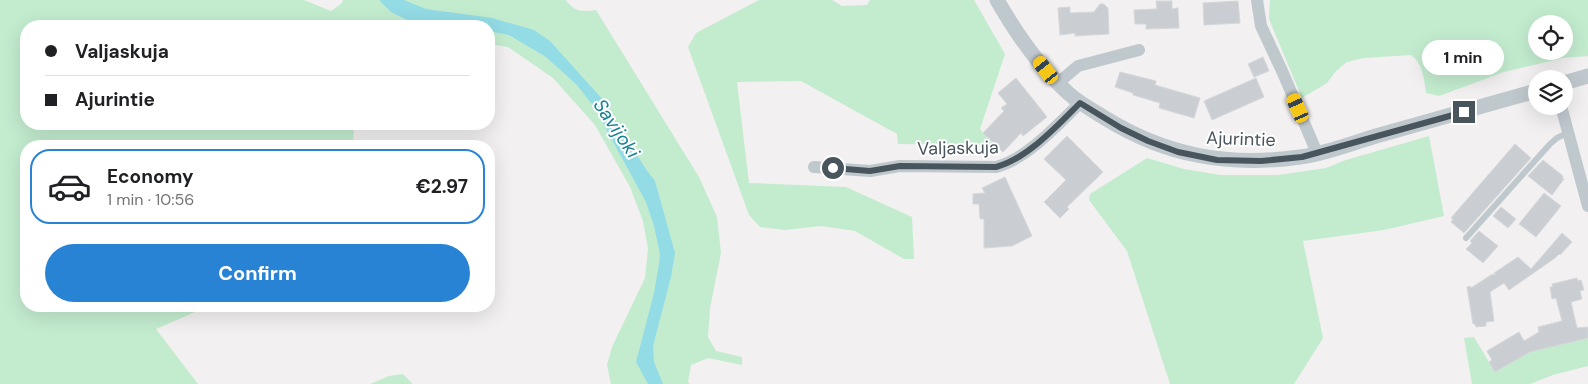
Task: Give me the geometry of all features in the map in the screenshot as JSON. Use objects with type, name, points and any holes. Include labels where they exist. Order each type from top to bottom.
[{"type":"street","name":"Ajurintie","points":[[997,0],[1023,42],[1058,83],[1080,103],[1121,128],[1148,141],[1178,152],[1217,160],[1261,161],[1302,157],[1528,93]]},
{"type":"street","points":[[1257,0],[1261,26],[1317,153]]},
{"type":"street","points":[[1058,83],[1078,66],[1139,50]]},
{"type":"street","points":[[1573,80],[1588,76]]},
{"type":"street","name":"Valjaskuja","points":[[814,167],[870,171],[900,166],[996,167],[1008,164],[1026,152],[1080,103]]},
{"type":"street","points":[[1563,115],[1588,206]]},
{"type":"lane","points":[[1466,238],[1550,144],[1567,133]]},
{"type":"green space","points":[[0,0],[304,0],[331,11],[342,3],[343,0],[566,0],[572,7],[579,10],[596,10],[699,177],[717,217],[721,253],[710,308],[708,337],[716,351],[742,357],[742,365],[708,358],[691,365],[688,382],[690,384],[611,384],[607,365],[612,347],[645,278],[648,249],[643,221],[630,187],[595,125],[553,78],[508,47],[495,45],[495,20],[20,20],[20,130],[354,130],[353,140],[20,140],[20,312],[195,312],[156,329],[198,384],[0,384]]},
{"type":"green space","points":[[759,0],[832,0],[842,6],[867,5],[870,0],[974,0],[1005,54],[980,129],[994,145],[898,144],[897,134],[801,81],[737,82],[749,183],[846,187],[912,217],[914,259],[904,259],[855,231],[821,226],[785,230],[760,227],[749,215],[688,47],[696,33]]},
{"type":"green space","points":[[1270,0],[1588,0],[1588,56],[1573,57],[1573,15],[1528,15],[1528,60],[1555,60],[1504,72],[1439,96],[1426,93],[1424,77],[1418,63],[1411,55],[1364,58],[1347,62],[1336,71],[1327,83],[1302,98],[1269,19]]},
{"type":"green space","points":[[1429,136],[1444,216],[1384,230],[1303,241],[1323,338],[1294,384],[1170,384],[1127,251],[1089,200],[1090,194],[1147,158],[1184,169],[1220,175],[1278,175],[1326,168],[1346,160]]},
{"type":"green space","points":[[1474,337],[1495,372],[1533,350],[1588,338],[1588,366],[1553,375],[1530,384],[1472,384],[1464,338]]},
{"type":"green space","points":[[403,374],[413,384],[370,384],[389,376]]},
{"type":"water","name":"Savijoki","points":[[379,0],[404,0],[426,9],[492,18],[534,30],[550,41],[604,101],[655,181],[675,253],[671,277],[653,346],[654,362],[663,384],[648,384],[636,362],[654,293],[659,264],[660,254],[654,226],[646,202],[594,107],[577,85],[546,57],[509,35],[495,32],[495,20],[411,20],[391,12]]},
{"type":"building","points":[[1156,1],[1172,1],[1172,9],[1178,8],[1179,28],[1146,29],[1146,24],[1135,24],[1134,10],[1157,9]]},
{"type":"building","points":[[1238,1],[1240,23],[1204,25],[1203,3]]},
{"type":"building","points":[[1100,4],[1104,4],[1108,8],[1109,34],[1075,36],[1075,33],[1060,35],[1058,8],[1070,7],[1070,13],[1094,12]]},
{"type":"building","points":[[1263,57],[1269,71],[1254,77],[1248,64]]},
{"type":"building","points":[[1120,72],[1156,81],[1155,85],[1200,98],[1194,118],[1159,108],[1160,103],[1133,95],[1133,93],[1115,87]]},
{"type":"building","points":[[1016,78],[1047,117],[1023,136],[1021,133],[1003,152],[983,133],[1004,111],[1001,108],[1007,104],[998,93]]},
{"type":"building","points":[[1256,78],[1264,97],[1212,120],[1204,101]]},
{"type":"building","points":[[1067,136],[1103,172],[1067,207],[1069,209],[1060,218],[1044,202],[1066,180],[1044,159]]},
{"type":"building","points":[[1515,144],[1531,158],[1464,233],[1451,222],[1453,219],[1451,218]]},
{"type":"building","points":[[1543,160],[1563,176],[1562,178],[1564,179],[1552,195],[1528,176]]},
{"type":"building","points":[[1005,177],[1032,236],[1012,246],[984,248],[984,219],[980,219],[979,204],[973,204],[973,194],[985,193],[982,188]]},
{"type":"building","points":[[1544,193],[1561,206],[1536,237],[1519,224]]},
{"type":"building","points":[[1501,207],[1516,219],[1508,228],[1493,216]]},
{"type":"building","points":[[1479,231],[1498,246],[1483,263],[1466,249]]},
{"type":"building","points":[[1562,233],[1572,242],[1560,255],[1509,290],[1504,283],[1490,292],[1494,321],[1486,322],[1486,326],[1476,327],[1473,324],[1467,287],[1470,286],[1471,288],[1491,275],[1496,274],[1494,273],[1518,257],[1531,269]]},
{"type":"building","points":[[1577,278],[1578,281],[1581,280],[1584,290],[1580,291],[1582,299],[1571,302],[1577,328],[1588,327],[1588,338],[1530,352],[1495,372],[1489,362],[1492,360],[1487,351],[1519,332],[1524,341],[1539,332],[1538,327],[1562,321],[1556,298],[1552,299],[1550,287],[1553,287],[1552,284]]},
{"type":"route","points":[[833,168],[870,171],[900,166],[996,167],[1008,164],[1026,152],[1080,103],[1121,128],[1148,141],[1178,152],[1217,160],[1261,161],[1302,157],[1464,112]]}]
